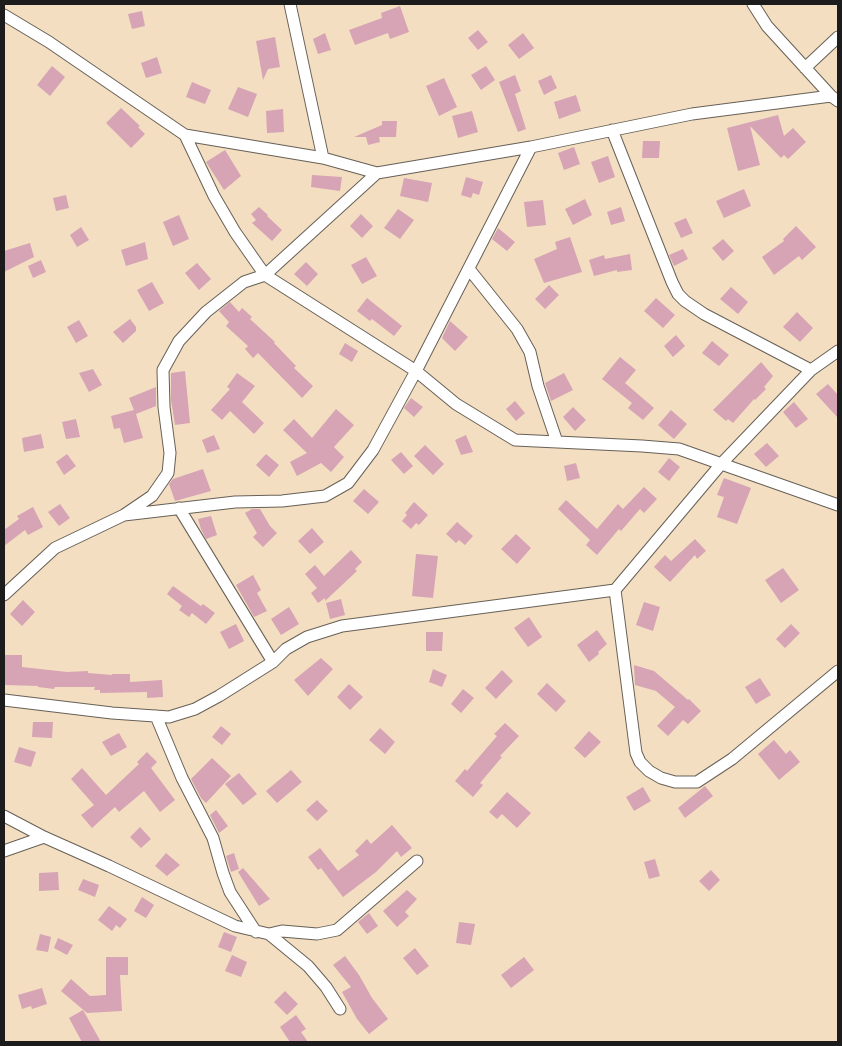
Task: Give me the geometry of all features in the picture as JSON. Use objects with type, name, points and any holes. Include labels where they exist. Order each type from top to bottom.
[{"type":"street","points":[[290,4],[323,158]]},
{"type":"street","points":[[753,4],[767,26],[834,98]]},
{"type":"street","points":[[4,15],[49,42],[185,135],[323,158],[377,173],[531,147],[692,114],[834,98]]},
{"type":"street","points":[[805,68],[838,37]]},
{"type":"street","points":[[612,130],[678,294],[704,314],[811,370]]},
{"type":"street","points":[[185,135],[214,196],[235,232],[265,275],[416,371],[456,404],[516,440],[678,449],[838,505]]},
{"type":"street","points":[[124,515],[235,502],[282,501],[325,496],[348,483],[373,450],[416,371],[531,147]]},
{"type":"street","points":[[4,594],[55,548],[124,515],[152,496],[168,473],[170,453],[164,408],[163,370],[179,341],[206,312],[244,282],[265,275],[377,173]]},
{"type":"street","points":[[469,269],[517,329],[530,352],[538,386],[557,442]]},
{"type":"street","points":[[4,700],[169,716],[195,709],[273,662],[286,649],[306,637],[342,626],[614,590],[722,463],[811,370],[838,351]]},
{"type":"street","points":[[179,508],[273,662]]},
{"type":"street","points":[[614,590],[636,754],[640,762],[649,771],[661,778],[675,782],[697,782],[732,759],[838,671]]},
{"type":"street","points":[[156,716],[182,778],[213,838],[230,892],[256,932]]},
{"type":"street","points":[[4,816],[44,837],[234,926],[269,934],[282,931],[326,933],[337,930],[417,861]]},
{"type":"street","points":[[4,851],[44,837]]},
{"type":"street","points":[[269,934],[308,966],[326,987],[340,1009]]},
{"type":"building","points":[[400,6],[409,32],[390,39],[388,33],[355,45],[349,30],[382,18],[381,13]]},
{"type":"building","points":[[142,11],[145,26],[132,29],[128,14]]},
{"type":"building","points":[[478,30],[488,42],[478,50],[468,38]]},
{"type":"building","points":[[325,33],[331,50],[318,54],[313,39]]},
{"type":"building","points":[[523,33],[534,48],[519,59],[508,45]]},
{"type":"building","points":[[275,37],[280,67],[268,69],[263,80],[256,41]]},
{"type":"building","points":[[157,57],[162,73],[146,78],[141,63]]},
{"type":"building","points":[[52,66],[65,77],[50,96],[37,85]]},
{"type":"building","points":[[486,66],[495,80],[481,90],[471,75]]},
{"type":"building","points":[[515,75],[521,91],[515,94],[526,129],[518,132],[499,82]]},
{"type":"building","points":[[551,75],[557,88],[544,95],[538,81]]},
{"type":"building","points":[[444,78],[457,107],[439,116],[426,86]]},
{"type":"building","points":[[192,82],[211,90],[205,104],[186,97]]},
{"type":"building","points":[[238,87],[257,94],[248,117],[228,109]]},
{"type":"building","points":[[576,95],[581,111],[559,119],[554,102]]},
{"type":"building","points":[[121,108],[140,126],[138,127],[145,134],[131,148],[106,123]]},
{"type":"building","points":[[283,109],[284,132],[267,133],[266,111]]},
{"type":"building","points":[[472,111],[478,132],[458,138],[452,116]]},
{"type":"building","points":[[778,115],[784,136],[793,128],[806,142],[788,159],[784,155],[781,158],[750,126],[760,165],[738,171],[727,128]]},
{"type":"building","points":[[382,121],[397,121],[396,137],[379,137],[380,142],[368,145],[366,137],[354,137],[382,125]]},
{"type":"building","points":[[643,141],[660,141],[659,158],[642,158]]},
{"type":"building","points":[[574,147],[580,164],[564,170],[558,153]]},
{"type":"building","points":[[225,150],[241,176],[224,190],[206,162]]},
{"type":"building","points":[[608,156],[615,177],[599,183],[591,162]]},
{"type":"building","points":[[312,175],[342,177],[340,191],[311,187]]},
{"type":"building","points":[[466,177],[483,182],[479,195],[473,193],[471,198],[461,195]]},
{"type":"building","points":[[404,178],[432,183],[428,202],[400,196]]},
{"type":"building","points":[[744,189],[751,206],[724,218],[716,201]]},
{"type":"building","points":[[66,195],[69,208],[56,211],[53,198]]},
{"type":"building","points":[[585,199],[592,215],[573,225],[565,209]]},
{"type":"building","points":[[543,200],[546,225],[527,227],[524,202]]},
{"type":"building","points":[[259,207],[282,230],[272,241],[252,223],[256,220],[251,214]]},
{"type":"building","points":[[621,207],[625,221],[611,225],[607,212]]},
{"type":"building","points":[[398,209],[414,220],[400,239],[384,228]]},
{"type":"building","points":[[361,214],[373,226],[362,238],[350,226]]},
{"type":"building","points":[[179,215],[189,239],[173,246],[163,222]]},
{"type":"building","points":[[686,218],[693,233],[681,238],[674,223]]},
{"type":"building","points":[[796,226],[816,247],[802,260],[799,256],[774,275],[762,257],[784,241],[783,239]]},
{"type":"building","points":[[81,227],[89,240],[77,247],[70,235]]},
{"type":"building","points":[[498,228],[515,242],[507,251],[492,239]]},
{"type":"building","points":[[570,237],[582,272],[544,283],[534,259],[557,249],[555,242]]},
{"type":"building","points":[[723,239],[734,251],[723,261],[712,248]]},
{"type":"building","points":[[145,242],[148,259],[126,266],[121,250]]},
{"type":"building","points":[[30,243],[34,257],[4,272],[4,251]]},
{"type":"building","points":[[683,249],[688,259],[674,266],[669,255]]},
{"type":"building","points":[[630,254],[632,270],[617,272],[617,270],[594,276],[589,260],[604,255],[605,259]]},
{"type":"building","points":[[366,257],[377,276],[362,284],[351,265]]},
{"type":"building","points":[[41,260],[46,272],[33,278],[28,266]]},
{"type":"building","points":[[306,262],[318,274],[307,286],[294,274]]},
{"type":"building","points":[[197,263],[211,279],[199,290],[185,273]]},
{"type":"building","points":[[152,282],[164,303],[149,311],[137,290]]},
{"type":"building","points":[[549,285],[559,295],[545,309],[535,299]]},
{"type":"building","points":[[731,287],[748,302],[738,314],[720,299]]},
{"type":"building","points":[[367,298],[402,326],[394,336],[372,319],[370,321],[357,311]]},
{"type":"building","points":[[656,298],[675,315],[663,328],[644,311]]},
{"type":"building","points":[[230,302],[239,312],[242,308],[252,317],[250,319],[275,342],[296,366],[294,368],[313,386],[302,398],[258,353],[253,358],[245,349],[248,346],[226,326],[229,322],[219,311]]},
{"type":"building","points":[[797,312],[813,328],[800,342],[783,327]]},
{"type":"building","points":[[130,319],[136,327],[136,331],[123,343],[113,332]]},
{"type":"building","points":[[79,320],[88,336],[76,343],[67,327]]},
{"type":"building","points":[[450,321],[468,337],[455,351],[442,338]]},
{"type":"building","points":[[676,335],[685,346],[673,357],[664,346]]},
{"type":"building","points":[[712,341],[729,355],[719,366],[702,353]]},
{"type":"building","points":[[345,343],[358,351],[352,362],[339,354]]},
{"type":"building","points":[[620,357],[636,370],[625,383],[654,408],[643,420],[628,408],[632,403],[602,379]]},
{"type":"building","points":[[761,362],[773,376],[764,387],[766,389],[754,399],[733,423],[728,419],[726,421],[713,410]]},
{"type":"building","points":[[93,369],[102,385],[89,392],[79,373]]},
{"type":"building","points":[[185,371],[190,423],[175,425],[171,400],[171,373]]},
{"type":"building","points":[[237,373],[255,386],[242,402],[264,423],[254,434],[230,411],[222,420],[211,410],[230,389],[227,387]]},
{"type":"building","points":[[564,373],[573,390],[551,401],[545,383]]},
{"type":"building","points":[[828,384],[838,395],[838,418],[816,394]]},
{"type":"building","points":[[156,387],[156,406],[136,414],[143,438],[124,443],[120,428],[114,429],[111,416],[134,410],[129,398]]},
{"type":"building","points":[[411,398],[423,407],[414,417],[404,408]]},
{"type":"building","points":[[515,401],[525,413],[516,421],[506,409]]},
{"type":"building","points":[[794,402],[808,419],[796,428],[783,412]]},
{"type":"building","points":[[573,407],[586,420],[575,431],[563,417]]},
{"type":"building","points":[[336,409],[354,425],[334,447],[344,457],[331,472],[321,463],[297,476],[290,462],[307,453],[283,430],[294,419],[312,438]]},
{"type":"building","points":[[671,410],[687,424],[674,439],[658,425]]},
{"type":"building","points":[[76,419],[80,437],[66,439],[62,422]]},
{"type":"building","points":[[41,434],[44,448],[24,452],[22,438]]},
{"type":"building","points":[[214,435],[220,449],[207,453],[202,440]]},
{"type":"building","points":[[466,435],[473,452],[461,455],[455,440]]},
{"type":"building","points":[[767,443],[779,456],[766,467],[754,454]]},
{"type":"building","points":[[425,445],[444,464],[433,475],[414,456]]},
{"type":"building","points":[[401,452],[413,466],[404,474],[391,460]]},
{"type":"building","points":[[67,454],[76,466],[64,475],[56,462]]},
{"type":"building","points":[[266,454],[279,465],[269,477],[256,465]]},
{"type":"building","points":[[669,458],[680,467],[669,481],[658,472]]},
{"type":"building","points":[[576,463],[580,478],[567,481],[564,466]]},
{"type":"building","points":[[203,469],[211,491],[175,501],[169,484],[173,479]]},
{"type":"building","points":[[724,478],[751,488],[737,524],[717,517],[724,497],[717,495]]},
{"type":"building","points":[[644,487],[657,499],[644,513],[640,509],[621,531],[619,529],[597,555],[586,545],[590,540],[558,509],[566,500],[597,529],[618,504],[623,509]]},
{"type":"building","points":[[364,489],[379,502],[368,514],[353,501]]},
{"type":"building","points":[[414,502],[428,515],[419,525],[416,523],[411,529],[402,521],[407,515],[405,513]]},
{"type":"building","points":[[60,504],[70,518],[59,526],[48,512]]},
{"type":"building","points":[[33,507],[43,527],[28,535],[25,530],[4,546],[4,530],[19,519],[17,516]]},
{"type":"building","points":[[252,509],[260,509],[270,526],[277,533],[263,547],[253,537],[257,533],[245,513]]},
{"type":"building","points":[[211,516],[217,535],[206,539],[198,519]]},
{"type":"building","points":[[457,522],[473,536],[465,545],[459,540],[456,543],[446,534]]},
{"type":"building","points":[[312,528],[324,542],[310,554],[298,541]]},
{"type":"building","points":[[516,534],[531,548],[517,564],[501,549]]},
{"type":"building","points":[[695,539],[706,551],[697,559],[695,555],[670,582],[654,567],[665,555],[671,561]]},
{"type":"building","points":[[351,550],[362,562],[355,569],[357,571],[325,601],[325,598],[318,603],[311,593],[317,588],[305,574],[315,565],[324,576]]},
{"type":"building","points":[[416,554],[438,556],[433,598],[412,596]]},
{"type":"building","points":[[783,568],[799,590],[781,603],[765,580]]},
{"type":"building","points":[[253,575],[261,590],[257,593],[267,611],[254,617],[236,585]]},
{"type":"building","points":[[173,586],[201,606],[203,604],[215,613],[206,624],[192,613],[189,617],[179,610],[182,606],[167,594]]},
{"type":"building","points":[[341,599],[345,615],[330,619],[326,603]]},
{"type":"building","points":[[23,600],[35,612],[22,626],[10,614]]},
{"type":"building","points":[[644,602],[660,607],[653,631],[636,625]]},
{"type":"building","points":[[289,607],[299,624],[281,635],[271,619]]},
{"type":"building","points":[[529,617],[542,637],[528,647],[514,628]]},
{"type":"building","points":[[236,624],[244,641],[229,649],[220,632]]},
{"type":"building","points":[[791,624],[800,633],[785,648],[776,639]]},
{"type":"building","points":[[597,630],[607,644],[589,662],[577,645]]},
{"type":"building","points":[[426,632],[443,632],[442,651],[426,651]]},
{"type":"building","points":[[5,655],[22,655],[22,667],[67,672],[88,671],[88,673],[112,675],[130,674],[130,682],[162,680],[163,697],[147,698],[147,692],[100,693],[100,690],[94,690],[95,687],[55,687],[54,689],[38,686],[5,685]]},
{"type":"building","points":[[321,658],[333,669],[308,696],[294,680]]},
{"type":"building","points":[[634,665],[654,671],[701,711],[688,724],[683,720],[668,736],[657,726],[675,707],[656,691],[635,685]]},
{"type":"building","points":[[433,669],[447,675],[442,687],[429,682]]},
{"type":"building","points":[[502,670],[513,681],[496,699],[485,688]]},
{"type":"building","points":[[760,678],[771,695],[756,704],[745,687]]},
{"type":"building","points":[[547,683],[566,701],[556,712],[537,694]]},
{"type":"building","points":[[349,684],[363,697],[350,710],[337,697]]},
{"type":"building","points":[[463,689],[474,698],[461,713],[451,704]]},
{"type":"building","points":[[33,722],[53,722],[52,738],[32,737]]},
{"type":"building","points":[[505,723],[519,736],[500,756],[502,757],[480,783],[483,785],[473,797],[455,781],[465,769],[467,771],[497,736],[494,734]]},
{"type":"building","points":[[221,726],[231,734],[222,745],[212,737]]},
{"type":"building","points":[[380,728],[395,742],[385,754],[369,740]]},
{"type":"building","points":[[589,731],[601,742],[585,758],[574,748]]},
{"type":"building","points":[[119,733],[127,747],[111,756],[102,742]]},
{"type":"building","points":[[774,740],[786,754],[790,750],[800,762],[779,780],[758,754]]},
{"type":"building","points":[[19,747],[36,752],[31,767],[14,762]]},
{"type":"building","points":[[147,752],[157,762],[151,768],[175,800],[160,812],[144,791],[119,812],[115,807],[92,828],[81,815],[94,805],[71,779],[82,768],[106,795],[139,764],[137,762]]},
{"type":"building","points":[[212,758],[231,776],[206,803],[201,798],[191,779]]},
{"type":"building","points":[[291,770],[302,782],[277,803],[266,791]]},
{"type":"building","points":[[239,773],[257,794],[243,805],[225,784]]},
{"type":"building","points":[[705,786],[713,796],[685,818],[678,808]]},
{"type":"building","points":[[643,787],[651,801],[634,811],[626,797]]},
{"type":"building","points":[[507,792],[531,813],[517,828],[502,814],[497,819],[489,812]]},
{"type":"building","points":[[317,800],[328,811],[317,821],[306,810]]},
{"type":"building","points":[[216,810],[228,826],[219,833],[210,815]]},
{"type":"building","points":[[392,825],[412,848],[401,857],[397,851],[376,872],[343,897],[321,868],[318,870],[308,857],[320,848],[338,871],[359,855],[355,851],[367,839],[371,844]]},
{"type":"building","points":[[140,827],[151,839],[141,848],[130,837]]},
{"type":"building","points":[[166,853],[180,865],[167,876],[155,866]]},
{"type":"building","points":[[234,853],[239,869],[231,872],[226,856]]},
{"type":"building","points":[[655,859],[660,876],[649,879],[644,862]]},
{"type":"building","points":[[243,868],[270,899],[259,906],[238,872]]},
{"type":"building","points":[[711,870],[720,880],[709,891],[699,881]]},
{"type":"building","points":[[58,872],[59,890],[39,891],[39,873]]},
{"type":"building","points":[[83,879],[99,885],[95,897],[78,890]]},
{"type":"building","points":[[407,890],[417,899],[405,912],[409,916],[397,927],[383,911]]},
{"type":"building","points":[[142,897],[154,905],[146,918],[134,911]]},
{"type":"building","points":[[109,906],[127,919],[120,928],[116,925],[112,931],[98,920]]},
{"type":"building","points":[[369,913],[378,926],[367,934],[358,922]]},
{"type":"building","points":[[459,922],[475,924],[471,945],[456,943]]},
{"type":"building","points":[[224,932],[237,937],[231,952],[218,947]]},
{"type":"building","points":[[40,934],[51,937],[48,952],[36,950]]},
{"type":"building","points":[[58,938],[73,945],[67,955],[54,948]]},
{"type":"building","points":[[415,948],[429,966],[417,975],[403,958]]},
{"type":"building","points":[[232,955],[247,962],[241,977],[225,971]]},
{"type":"building","points":[[345,956],[388,1019],[369,1034],[357,1019],[342,992],[351,987],[333,965]]},
{"type":"building","points":[[106,957],[128,957],[128,975],[120,975],[122,1011],[87,1013],[61,991],[71,979],[90,996],[106,995]]},
{"type":"building","points":[[524,957],[534,970],[511,988],[501,975]]},
{"type":"building","points":[[42,988],[47,1004],[32,1009],[31,1006],[22,1009],[18,995]]},
{"type":"building","points":[[285,991],[298,1004],[287,1015],[274,1002]]},
{"type":"building","points":[[83,1010],[101,1042],[82,1042],[69,1018]]},
{"type":"building","points":[[296,1015],[306,1029],[301,1032],[308,1042],[290,1042],[280,1027]]}]
